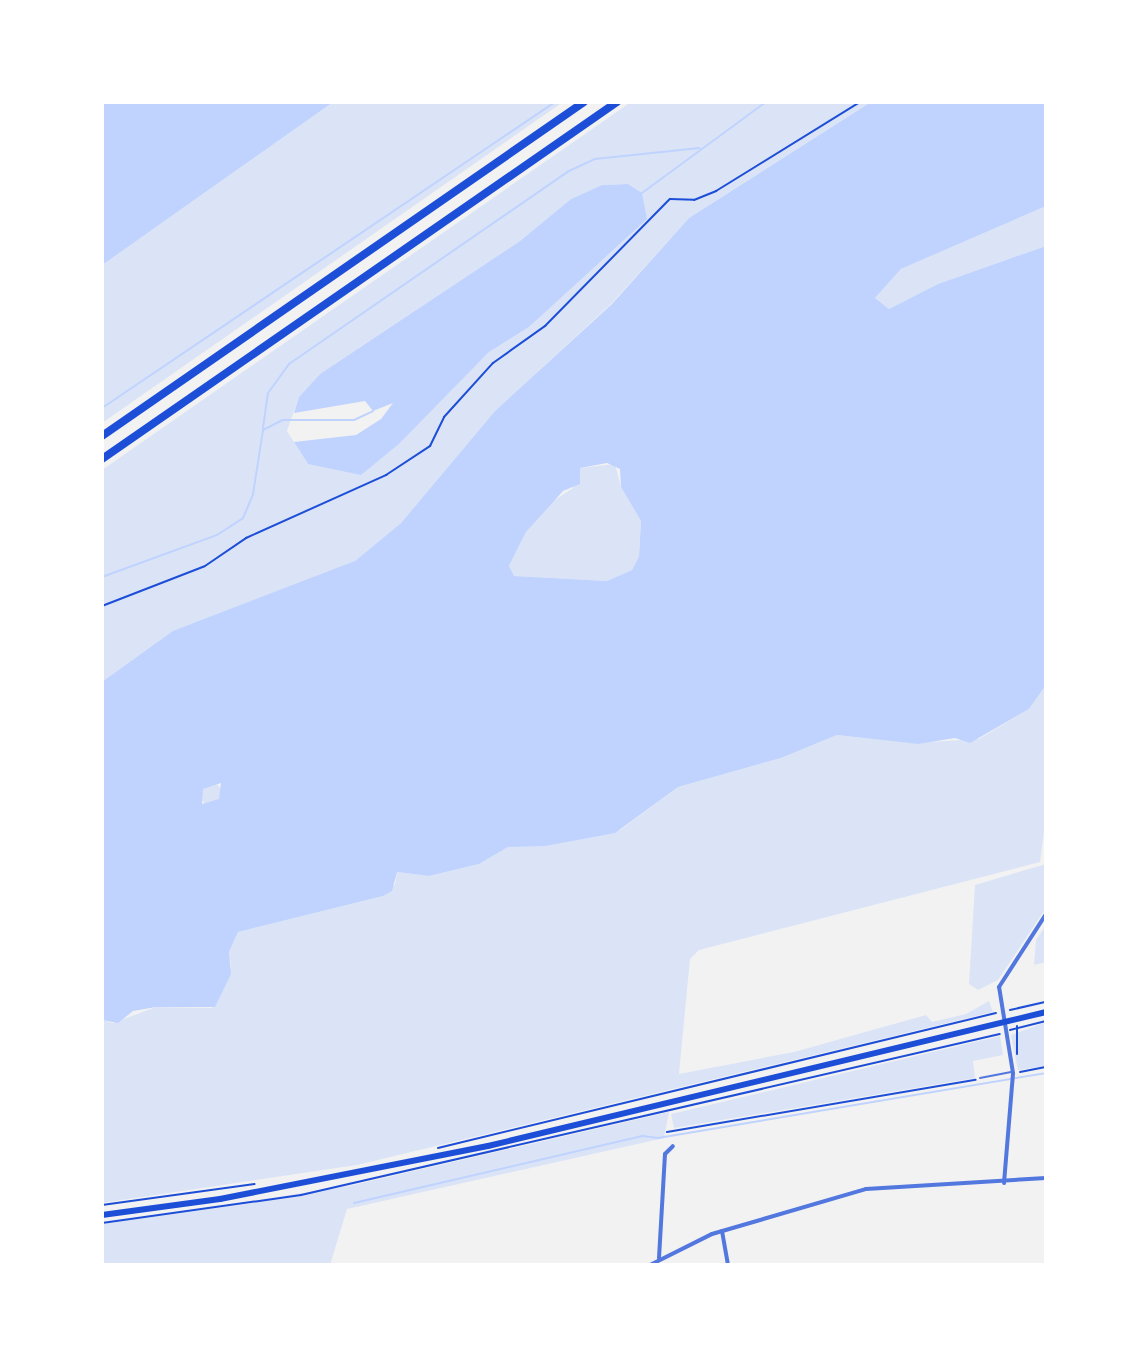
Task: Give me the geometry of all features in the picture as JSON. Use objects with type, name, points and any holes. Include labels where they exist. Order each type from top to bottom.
[{"type":"highway","points":[[102,436],[584,102]]},
{"type":"highway","points":[[102,459],[617,102]]},
{"type":"main road","points":[[102,1215],[220,1199],[474,1149],[1046,1012]]},
{"type":"street","points":[[1004,1183],[1013,1072],[1001,1012],[1001,983],[1046,914]]},
{"type":"street","points":[[659,1258],[665,1154],[673,1146]]},
{"type":"street","points":[[650,1265],[659,1258],[722,1231],[866,1189],[1004,1183],[1046,1178]]},
{"type":"street","points":[[722,1231],[728,1265]]},
{"type":"lane","points":[[980,1078],[1013,1072]]},
{"type":"path","points":[[102,606],[205,566],[246,538],[328,505],[430,446],[444,417],[493,363],[545,326],[670,199],[694,200],[743,176],[860,102]]},
{"type":"path","points":[[433,1149],[1046,1002]]},
{"type":"path","points":[[1018,1027],[1046,1021]]},
{"type":"path","points":[[1013,1072],[1046,1067]]},
{"type":"path","points":[[667,1132],[980,1078]]},
{"type":"path","points":[[102,1205],[259,1184]]},
{"type":"shaded area","points":[[102,102],[563,102],[102,423]]},
{"type":"shaded area","points":[[631,102],[871,102],[689,218],[612,303],[495,411],[401,523],[355,561],[102,682],[102,470]],"holes":[[[628,184],[642,193],[646,219],[529,327],[489,352],[400,443],[308,464],[287,431],[299,397],[320,374],[520,241],[571,199],[602,185]]]},
{"type":"shaded area","points":[[1046,206],[1046,246],[938,284],[889,309],[875,298],[901,269]]},
{"type":"shaded area","points":[[615,464],[621,487],[641,521],[639,558],[632,570],[607,581],[513,576],[509,566],[526,532],[550,503],[573,488],[580,468]]},
{"type":"shaded area","points":[[1046,685],[1046,816],[1040,862],[699,950],[690,959],[679,1074],[794,1052],[926,1015],[932,1022],[966,1014],[989,1001],[993,1012],[357,1165],[102,1203],[102,1020],[113,1023],[156,1007],[212,1008],[231,968],[229,952],[238,932],[383,896],[395,884],[397,872],[429,876],[479,864],[508,847],[620,830],[678,787],[781,758],[837,735],[910,743],[979,739],[1029,709]]},
{"type":"shaded area","points":[[211,783],[219,786],[222,794],[219,802],[211,805],[203,802],[200,794],[203,786]]},
{"type":"shaded area","points":[[1046,864],[1046,908],[998,980],[978,990],[969,984],[975,885]]},
{"type":"shaded area","points":[[1046,925],[1046,962],[1034,965],[1036,940]]},
{"type":"shaded area","points":[[1046,1022],[1046,1066],[1018,1070],[1011,1035]]},
{"type":"shaded area","points":[[1000,1036],[1003,1055],[973,1061],[975,1078],[674,1128],[671,1114]]},
{"type":"shaded area","points":[[669,1112],[664,1138],[347,1209],[330,1265],[102,1265],[102,1224],[349,1186]]},
{"type":"water","points":[[102,102],[333,102],[102,265]]},
{"type":"water","points":[[871,102],[1046,102],[1046,206],[901,269],[875,298],[889,309],[938,284],[1046,246],[1046,685],[1029,709],[970,743],[955,738],[918,744],[837,735],[781,758],[678,787],[615,833],[545,846],[508,847],[479,864],[429,876],[397,872],[392,891],[383,896],[238,932],[229,952],[231,974],[215,1007],[156,1007],[133,1011],[118,1023],[102,1020],[102,682],[173,631],[355,561],[401,523],[495,411],[612,304],[689,218]],"holes":[[[607,463],[620,469],[621,487],[641,521],[639,557],[632,570],[607,581],[514,576],[509,566],[526,532],[563,491],[580,484],[580,468]],[[221,783],[219,799],[202,804],[203,789]]]},
{"type":"water","points":[[628,184],[642,193],[647,219],[529,327],[489,352],[400,443],[361,475],[308,464],[294,442],[356,435],[381,419],[393,403],[373,411],[365,401],[294,413],[299,397],[320,374],[520,241],[571,199],[602,185]]},
{"type":"waterway","points":[[102,408],[555,102]]},
{"type":"waterway","points":[[642,193],[766,102]]},
{"type":"waterway","points":[[263,428],[268,393],[289,364],[567,172],[595,159],[699,148]]},
{"type":"waterway","points":[[102,577],[217,535],[243,518],[253,494],[263,430],[283,420],[354,420],[373,411]]},
{"type":"waterway","points":[[354,1203],[643,1136],[658,1138],[1046,1073]]}]
